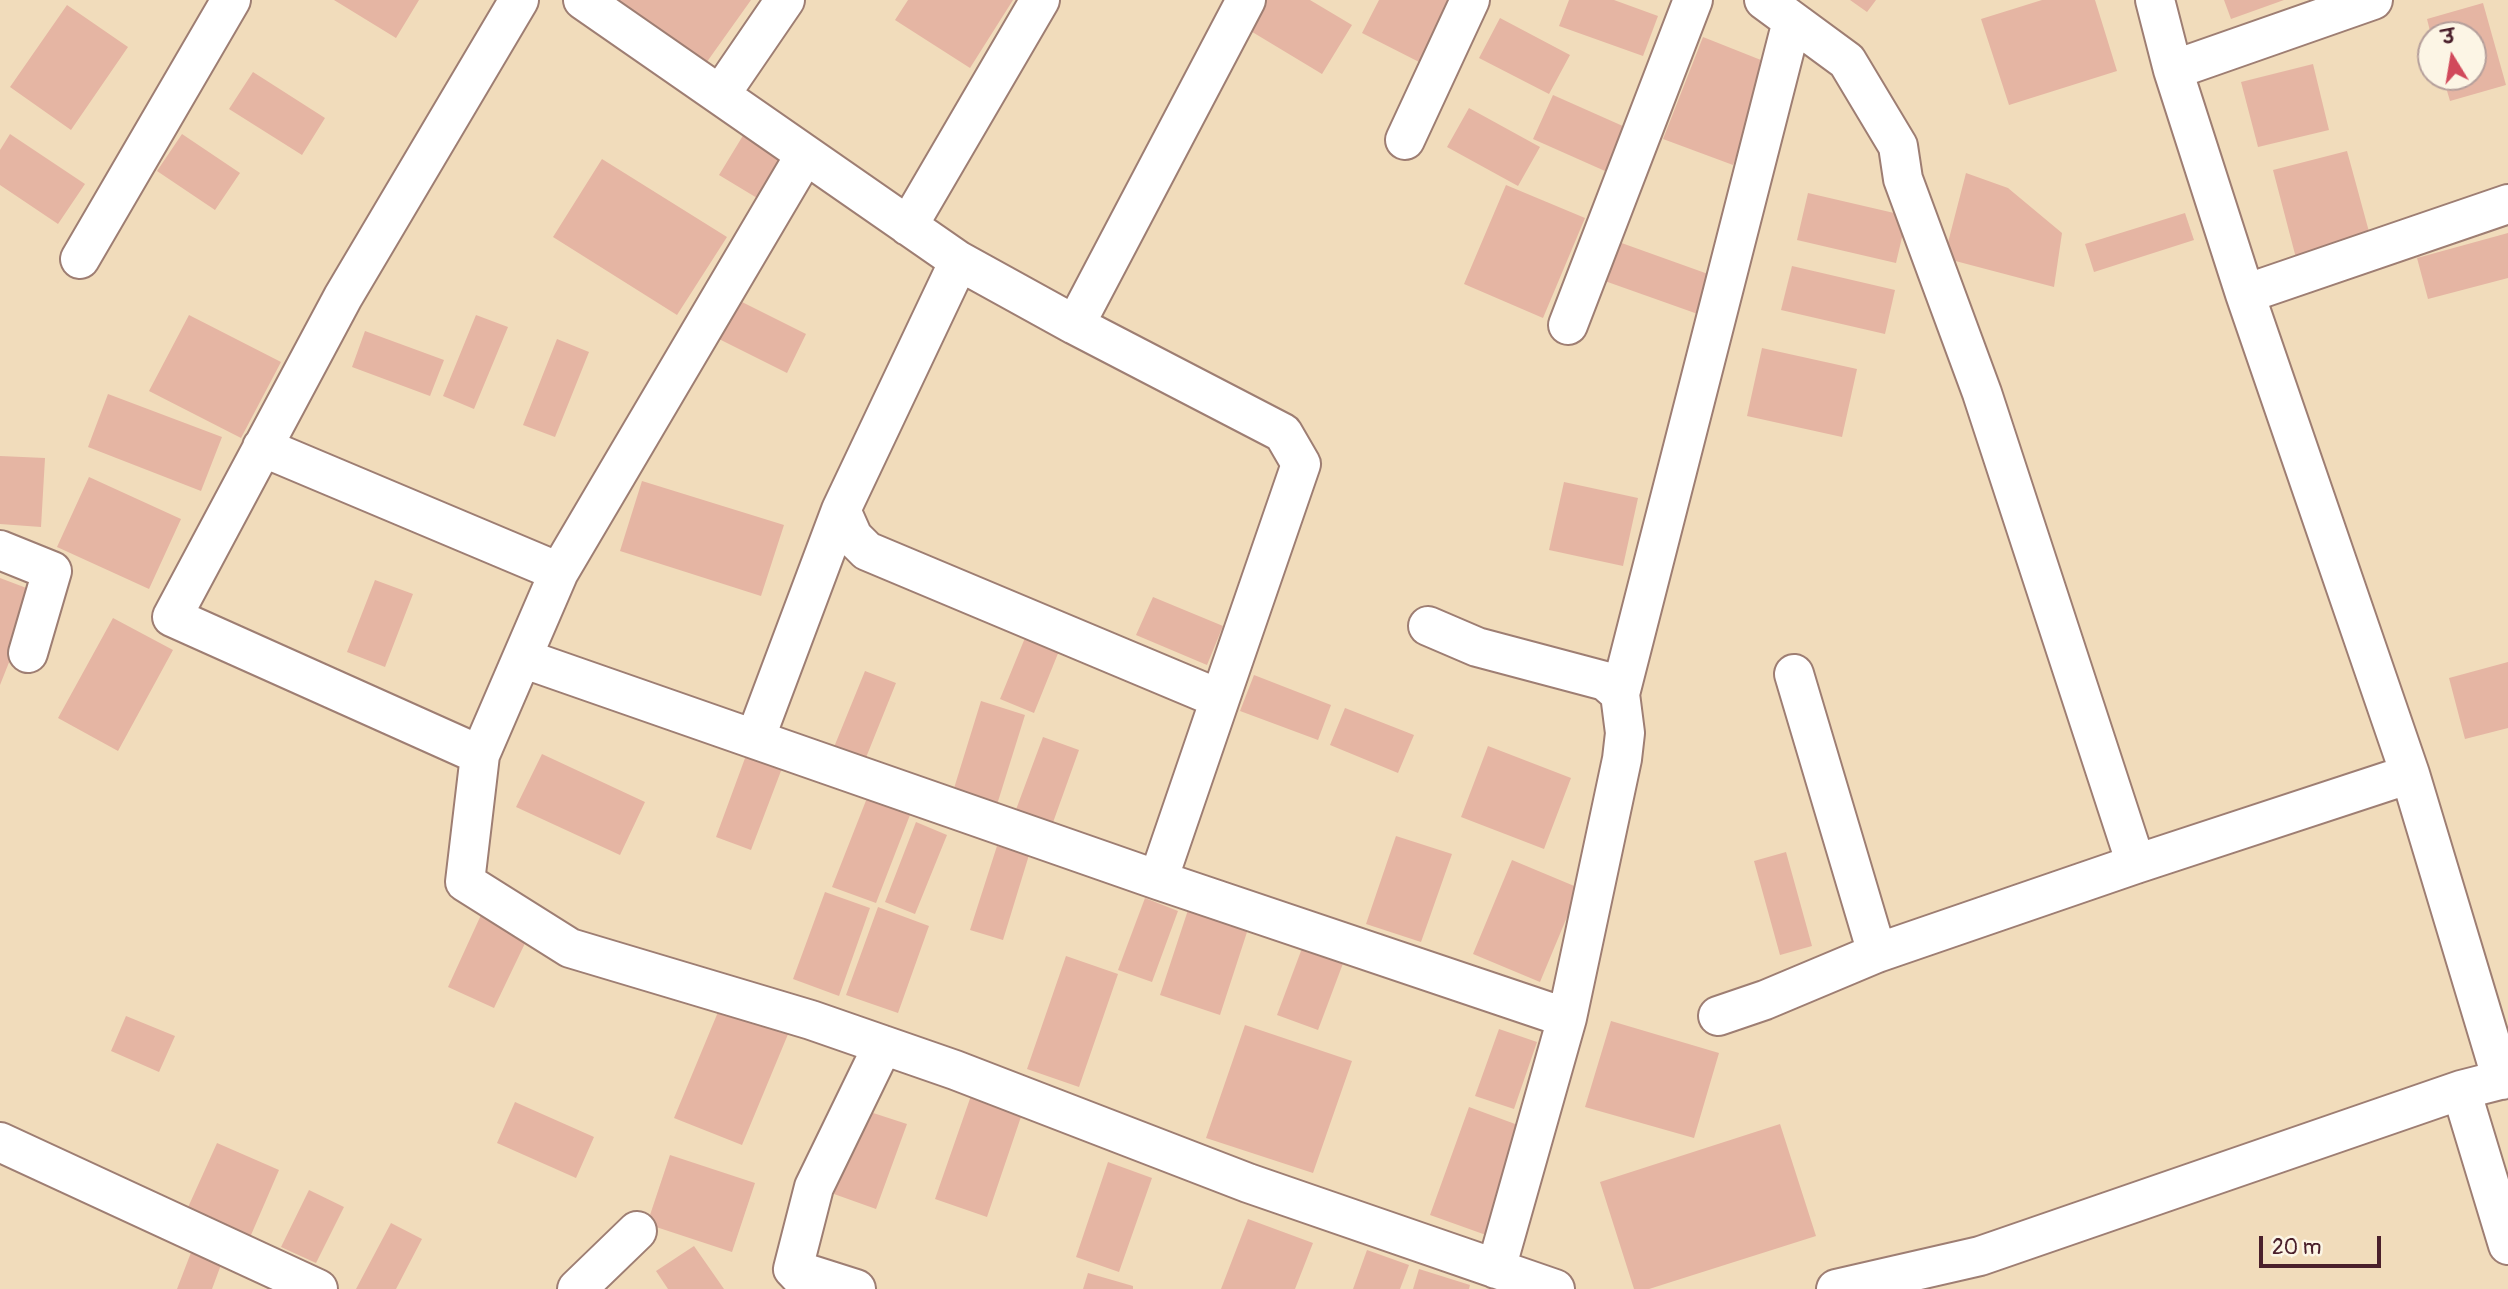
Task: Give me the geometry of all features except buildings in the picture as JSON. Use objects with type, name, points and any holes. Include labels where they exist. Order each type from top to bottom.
[{"type":"street","points":[[80,259],[231,0]]},
{"type":"street","points":[[480,755],[172,618],[343,297],[519,0]]},
{"type":"street","points":[[583,0],[959,261],[1283,433],[1301,464],[1158,880]]},
{"type":"street","points":[[720,95],[785,0]]},
{"type":"street","points":[[908,226],[1040,0]]},
{"type":"street","points":[[1076,325],[1246,0]]},
{"type":"street","points":[[1405,140],[1470,0]]},
{"type":"street","points":[[1568,325],[1693,0]]},
{"type":"street","points":[[1836,1289],[1980,1256],[2460,1090],[2505,1079],[2410,774],[2245,294],[2173,70],[2155,0]]},
{"type":"street","points":[[2173,70],[2373,0]]},
{"type":"street","points":[[1496,1269],[1567,1018],[1622,759],[1625,733],[1619,694],[1778,10],[1847,61],[1898,146],[1903,179],[1982,393],[2136,864]]},
{"type":"street","points":[[805,155],[559,572],[480,755],[465,882],[569,948],[811,1020],[1248,1183],[1555,1289]]},
{"type":"street","points":[[2245,294],[2508,204]]},
{"type":"street","points":[[755,739],[841,510],[959,261]]},
{"type":"street","points":[[262,447],[559,572]]},
{"type":"street","points":[[841,510],[853,537],[867,551],[1220,699]]},
{"type":"street","points":[[0,550],[52,571],[28,653]]},
{"type":"street","points":[[1428,626],[1477,646],[1605,681],[1619,694]]},
{"type":"street","points":[[522,658],[1158,880],[1567,1018]]},
{"type":"street","points":[[1794,674],[1877,953]]},
{"type":"street","points":[[1718,1016],[1765,1000],[1877,953],[2410,774]]},
{"type":"street","points":[[856,1289],[803,1279],[814,1187],[883,1045]]},
{"type":"street","points":[[2460,1090],[2508,1245]]},
{"type":"street","points":[[0,1142],[318,1289]]},
{"type":"street","points":[[577,1289],[637,1231]]}]
